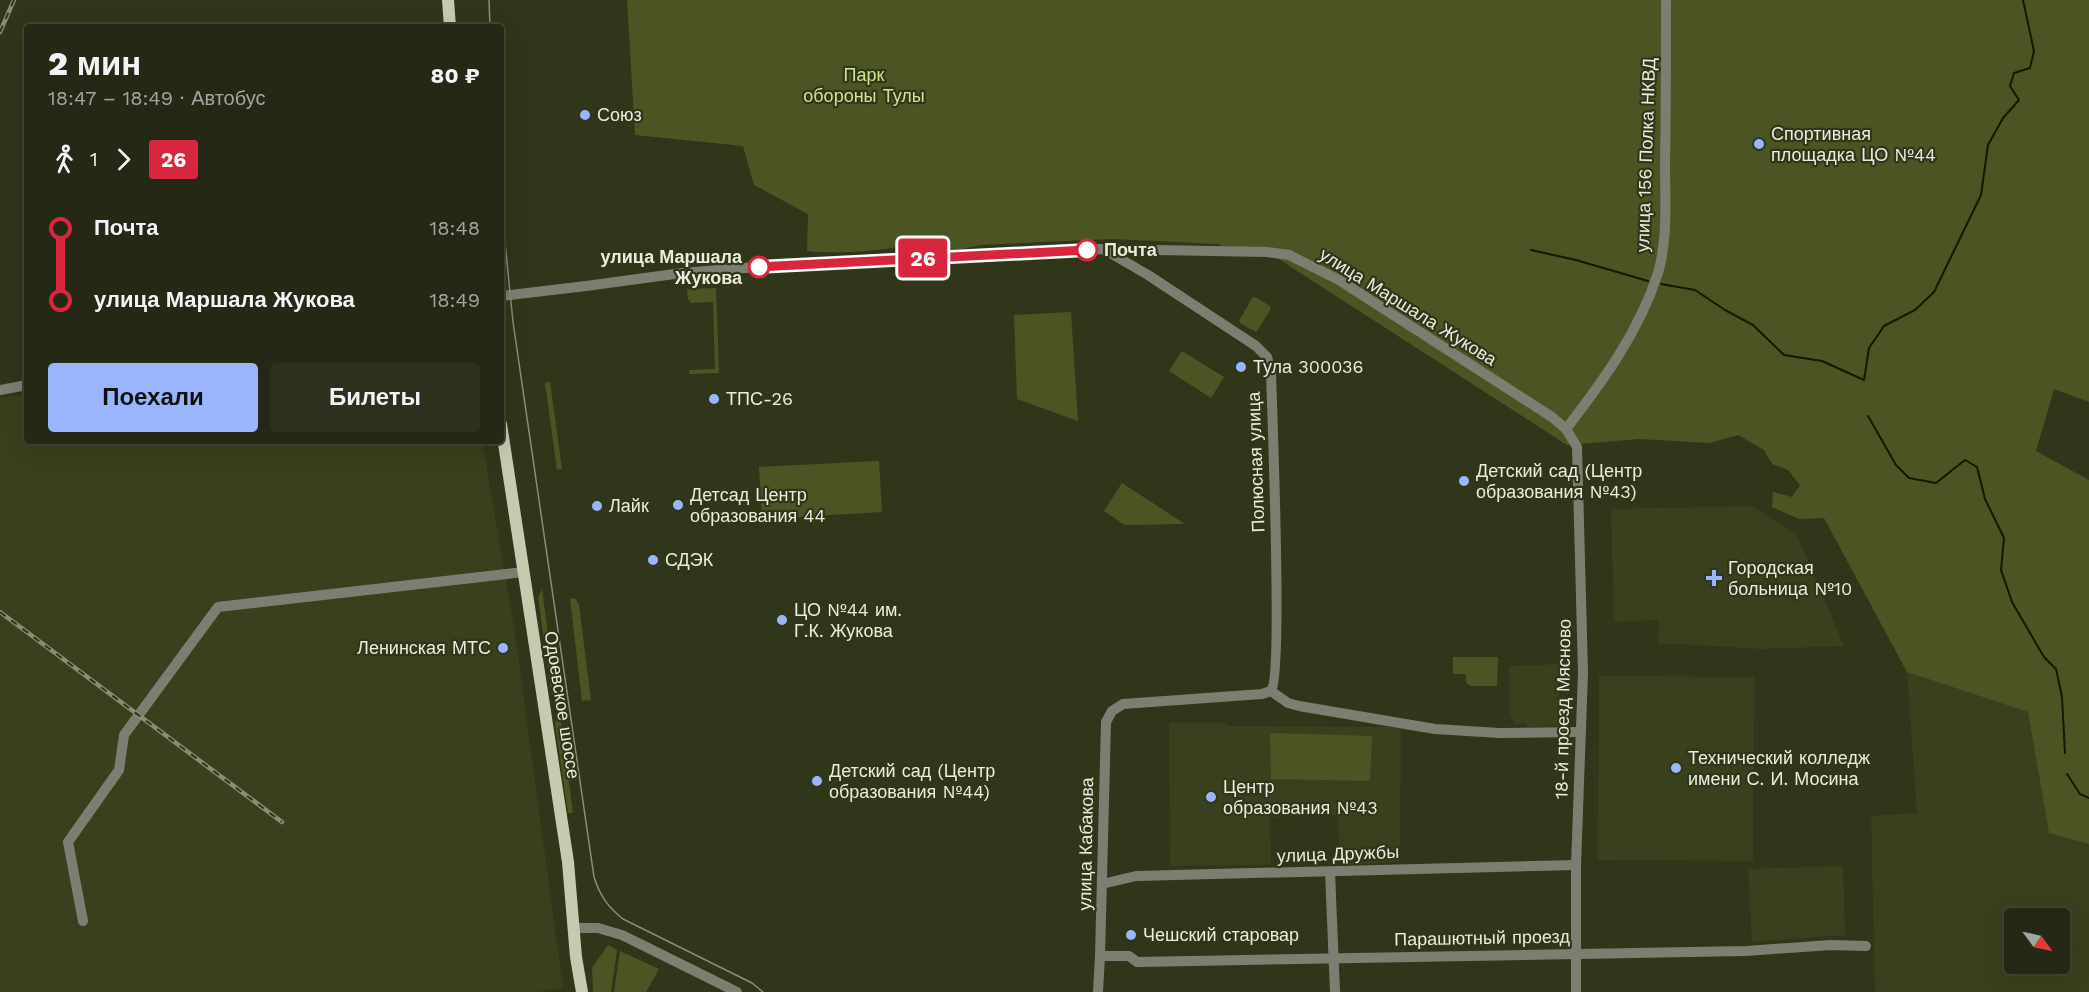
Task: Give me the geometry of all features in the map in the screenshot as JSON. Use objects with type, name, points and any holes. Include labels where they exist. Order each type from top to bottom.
[{"type":"main road","points":[[448,0],[450,24]]},
{"type":"main road","name":"Одоевское шоссе","points":[[504,443],[564,839],[582,992]]},
{"type":"street","name":"улица 156 Полка НКВД","points":[[1566,429],[1597,389],[1629,340],[1659,270],[1665,211],[1666,0]]},
{"type":"street","name":"улица Маршала Жукова","points":[[504,296],[703,271],[782,265],[1101,249],[1245,250],[1289,255],[1339,280],[1542,411],[1566,429]]},
{"type":"street","name":"Полюсная улица","points":[[1101,249],[1133,266],[1257,346],[1267,357],[1270,372],[1276,551],[1276,665],[1275,687],[1271,691]]},
{"type":"street","points":[[0,390],[24,386]]},
{"type":"street","name":"18-й проезд Мясново","points":[[1566,429],[1577,447],[1582,619],[1576,865],[1576,992]]},
{"type":"street","points":[[83,921],[68,842],[119,770],[124,735],[218,607],[524,572]]},
{"type":"street","name":"улица Кабакова","points":[[1098,992],[1101,956],[1106,722],[1112,711],[1123,704],[1262,694],[1271,691]]},
{"type":"street","points":[[1271,691],[1288,703],[1299,706],[1435,729],[1499,733],[1580,732]]},
{"type":"street","name":"улица Дружбы","points":[[1102,884],[1136,876],[1576,865]]},
{"type":"street","points":[[1330,872],[1335,992]]},
{"type":"street","points":[[574,928],[598,928],[622,935],[737,992]]},
{"type":"street","name":"Парашютный проезд","points":[[1101,956],[1129,956],[1137,962],[1746,951],[1831,945],[1866,946]]},
{"type":"shaded area","points":[[24,394],[24,444],[483,444],[514,626],[563,988],[536,992],[0,992],[0,398]]},
{"type":"shaded area","name":"Городская больница №10","points":[[1752,506],[1797,535],[1844,646],[1762,649],[1658,643],[1659,620],[1614,622],[1611,509]]},
{"type":"shaded area","points":[[1559,664],[1559,726],[1529,727],[1524,723],[1514,725],[1514,719],[1510,718],[1509,666]]},
{"type":"shaded area","points":[[1907,672],[2028,712],[2049,833],[2089,844],[2089,992],[1875,992],[1871,816],[1917,813]]},
{"type":"shaded area","name":"Технический колледж имени С. И. Мосина","points":[[1599,676],[1754,677],[1753,861],[1598,860]]},
{"type":"shaded area","points":[[1169,723],[1226,723],[1227,726],[1401,727],[1400,862],[1341,865],[1337,815],[1270,817],[1271,865],[1170,866]]},
{"type":"shaded area","points":[[1843,866],[1845,935],[1752,942],[1748,869]]},
{"type":"green space","name":"Парк обороны Тулы","points":[[627,0],[2089,0],[2089,402],[2054,389],[2036,451],[2089,480],[2089,844],[2049,833],[2028,712],[1907,672],[1824,518],[1799,519],[1772,507],[1773,492],[1792,497],[1800,485],[1788,470],[1772,464],[1764,450],[1738,435],[1710,443],[1639,439],[1567,445],[1274,256],[1225,254],[1219,244],[1112,239],[980,245],[958,250],[940,249],[934,242],[929,242],[860,251],[807,251],[808,214],[754,185],[743,146],[635,135]]},
{"type":"green space","points":[[716,288],[719,373],[689,374],[689,370],[715,369],[713,302],[691,303],[687,289]]},
{"type":"green space","points":[[1255,297],[1271,309],[1256,332],[1239,321],[1252,298]]},
{"type":"green space","points":[[1071,312],[1078,421],[1017,399],[1014,315]]},
{"type":"green space","points":[[1182,351],[1224,377],[1211,398],[1169,371]]},
{"type":"green space","points":[[550,382],[562,469],[557,470],[545,383]]},
{"type":"green space","points":[[879,461],[882,512],[762,519],[759,467]]},
{"type":"green space","points":[[1122,483],[1185,524],[1125,525],[1104,511]]},
{"type":"green space","points":[[542,589],[557,699],[552,694],[538,598]]},
{"type":"green space","points":[[570,598],[576,599],[579,605],[591,700],[582,701]]},
{"type":"green space","points":[[1453,657],[1498,657],[1497,686],[1471,686],[1466,683],[1466,674],[1453,674]]},
{"type":"green space","points":[[560,714],[573,813],[568,813],[555,723]]},
{"type":"green space","points":[[1270,733],[1372,736],[1370,781],[1271,779]]},
{"type":"green space","points":[[608,945],[617,950],[611,992],[593,992],[592,968]]},
{"type":"green space","points":[[620,951],[659,969],[646,992],[614,992]]},
{"type":"waterway","points":[[1661,284],[1695,290],[1753,325],[1784,355],[1822,361],[1864,380],[1869,348],[1884,326],[1915,310],[1934,292],[1981,195],[1988,145],[2003,118],[2019,100],[2010,86],[2014,73],[2030,68],[2034,51],[2023,0]]},
{"type":"waterway","points":[[1531,250],[1576,260],[1648,281]]},
{"type":"waterway","points":[[1868,416],[1896,465],[1909,478],[1936,483],[1965,460],[1977,467],[1985,499],[2004,538],[2001,570],[2012,602],[2044,657],[2056,669],[2062,697],[2065,753]]},
{"type":"waterway","points":[[2067,774],[2080,794],[2089,798]]},
{"type":"tram line","points":[[489,0],[490,24]]},
{"type":"tram line","points":[[504,233],[513,322],[594,877],[605,901],[623,919],[752,983],[763,992]]},
{"type":"railway","points":[[0,32],[14,0]]},
{"type":"railway","points":[[0,612],[282,822]]},
{"type":"bus line","name":"26","points":[[759,267],[1087,250]]},
{"type":"place","name":"Союз","points":[[585,115]]},
{"type":"place","name":"Спортивная площадка ЦО №44","points":[[1759,144]]},
{"type":"place","name":"Почта","points":[[1087,250]]},
{"type":"place","name":"улица Маршала Жукова","points":[[759,267]]},
{"type":"place","name":"Тула 300036","points":[[1241,367]]},
{"type":"place","name":"ТПС-26","points":[[714,399]]},
{"type":"place","name":"Детский сад (Центр образования №43)","points":[[1464,481]]},
{"type":"place","name":"Детсад Центр образования 44","points":[[678,505]]},
{"type":"place","name":"Лайк","points":[[597,506]]},
{"type":"place","name":"СДЭК","points":[[653,560]]},
{"type":"place","name":"Городская больница №10","points":[[1714,578]]},
{"type":"place","name":"ЦО №44 им. Г.К. Жукова","points":[[782,620]]},
{"type":"place","name":"Ленинская МТС","points":[[503,648]]},
{"type":"place","name":"Технический колледж имени С. И. Мосина","points":[[1676,768]]},
{"type":"place","name":"Детский сад (Центр образования №44)","points":[[817,781]]},
{"type":"place","name":"Центр образования №43","points":[[1211,797]]},
{"type":"place","name":"Чешский старовар","points":[[1131,935]]}]
